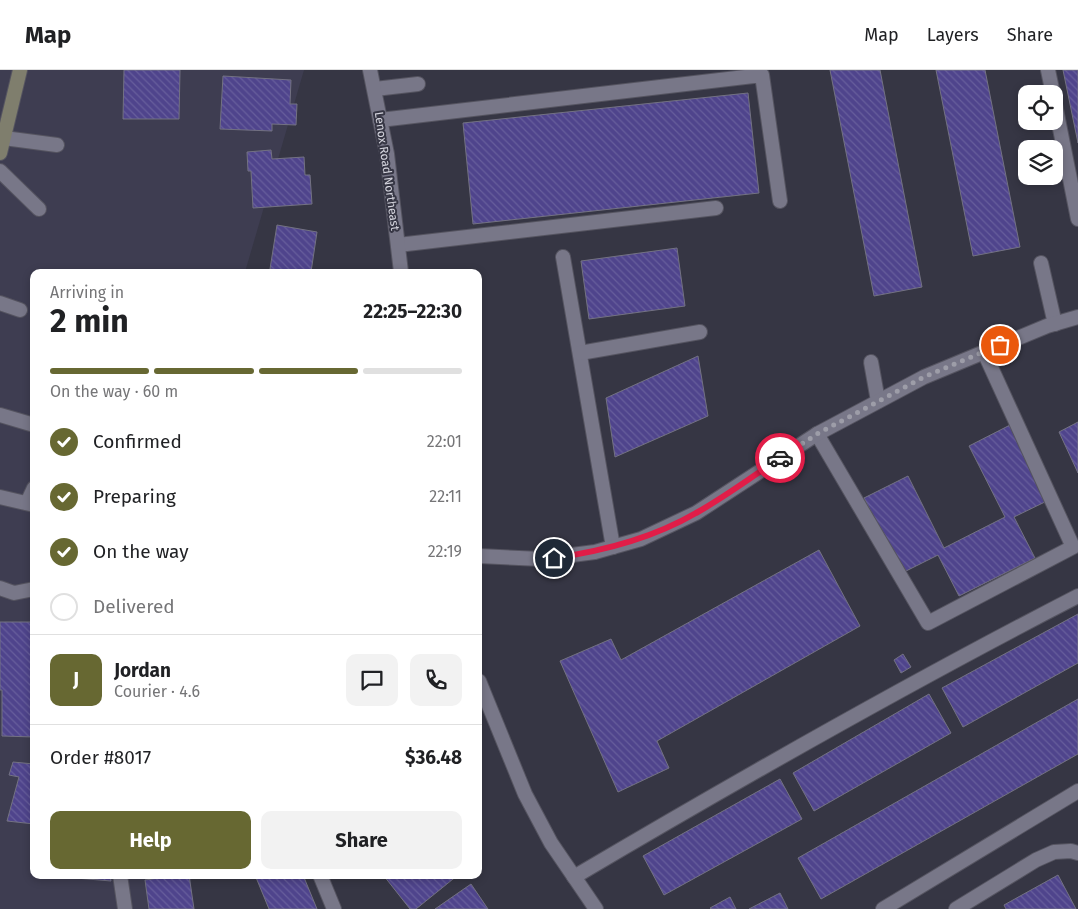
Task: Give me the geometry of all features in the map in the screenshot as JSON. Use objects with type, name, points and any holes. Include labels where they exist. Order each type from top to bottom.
[{"type":"main road","points":[[0,153],[20,70]]},
{"type":"street","name":"Lenox Road Northeast","points":[[370,70],[387,154],[401,269]]},
{"type":"street","points":[[1048,70],[1051,85]]},
{"type":"street","points":[[380,120],[762,76],[780,201]]},
{"type":"street","points":[[375,89],[418,84]]},
{"type":"street","points":[[1060,130],[1078,219]]},
{"type":"street","points":[[4,138],[57,145]]},
{"type":"street","points":[[0,171],[39,210]]},
{"type":"street","points":[[398,245],[716,208]]},
{"type":"street","points":[[563,256],[613,547]]},
{"type":"street","points":[[1041,263],[1055,324]]},
{"type":"street","points":[[0,303],[20,310]]},
{"type":"street","points":[[482,556],[541,559],[595,552],[641,539],[696,514],[817,434],[924,377],[1055,324],[1078,317]]},
{"type":"street","points":[[580,353],[700,332]]},
{"type":"street","points":[[817,434],[928,623],[1073,547],[984,352]]},
{"type":"street","points":[[871,362],[878,401]]},
{"type":"street","points":[[0,415],[30,424]]},
{"type":"street","points":[[0,497],[30,504]]},
{"type":"street","points":[[0,588],[14,593],[30,590]]},
{"type":"street","points":[[574,877],[802,744],[984,644],[1078,596]]},
{"type":"street","points":[[482,688],[525,794],[551,843],[591,907]]},
{"type":"street","points":[[883,909],[1078,791]]},
{"type":"street","points":[[956,909],[1036,860],[1054,852],[1071,851],[1078,853]]},
{"type":"street","points":[[121,879],[125,909]]},
{"type":"street","points":[[322,879],[334,909]]},
{"type":"shaded area","points":[[0,70],[304,70],[246,269],[30,269],[30,879],[191,879],[192,909],[0,909]]},
{"type":"building","points":[[124,70],[180,70],[179,119],[123,119]]},
{"type":"building","points":[[830,70],[880,70],[922,287],[874,296]]},
{"type":"building","points":[[936,70],[985,70],[1020,247],[973,256]]},
{"type":"building","points":[[1063,70],[1078,70],[1078,143]]},
{"type":"building","points":[[223,76],[291,80],[290,104],[297,104],[296,125],[272,124],[272,131],[220,129]]},
{"type":"building","points":[[748,93],[759,193],[473,224],[463,123]]},
{"type":"building","points":[[271,150],[272,159],[304,157],[305,175],[310,175],[312,204],[253,208],[251,171],[248,171],[247,152]]},
{"type":"building","points":[[277,225],[317,232],[311,269],[270,269]]},
{"type":"building","points":[[677,248],[685,306],[589,319],[581,261]]},
{"type":"building","points":[[698,356],[708,416],[615,457],[606,398]]},
{"type":"building","points":[[1078,422],[1078,473],[1059,432]]},
{"type":"building","points":[[1012,424],[1051,499],[1014,517],[1035,558],[959,596],[938,555],[902,573],[864,498],[908,476],[944,548],[1005,517],[969,446]]},
{"type":"building","points":[[819,550],[860,626],[657,741],[669,768],[618,792],[560,661],[611,639],[621,660]]},
{"type":"building","points":[[1078,614],[1078,663],[963,727],[942,688]]},
{"type":"building","points":[[0,622],[30,622],[30,737],[2,736],[2,690],[0,690]]},
{"type":"building","points":[[903,654],[911,667],[901,673],[894,660]]},
{"type":"building","points":[[929,694],[951,733],[814,811],[793,773]]},
{"type":"building","points":[[1078,699],[1078,754],[821,899],[798,858]]},
{"type":"building","points":[[13,762],[30,764],[30,824],[7,821],[19,777],[9,775]]},
{"type":"building","points":[[780,779],[802,819],[664,895],[643,856]]},
{"type":"building","points":[[1058,875],[1076,909],[1006,909],[1004,905]]},
{"type":"building","points":[[87,879],[111,879],[111,881]]},
{"type":"building","points":[[190,879],[194,909],[149,909],[145,880]]},
{"type":"building","points":[[257,879],[305,879],[317,909],[269,909]]},
{"type":"building","points":[[386,879],[453,879],[416,909],[410,909]]},
{"type":"building","points":[[471,884],[488,909],[435,909]]},
{"type":"building","points":[[780,893],[788,909],[749,909]]},
{"type":"building","points":[[730,897],[736,909],[710,908]]},
{"type":"way so far","points":[[780,458],[817,434],[924,377],[1000,345]]},
{"type":"route","points":[[554,558],[595,552],[641,539],[696,514],[780,458]]}]
